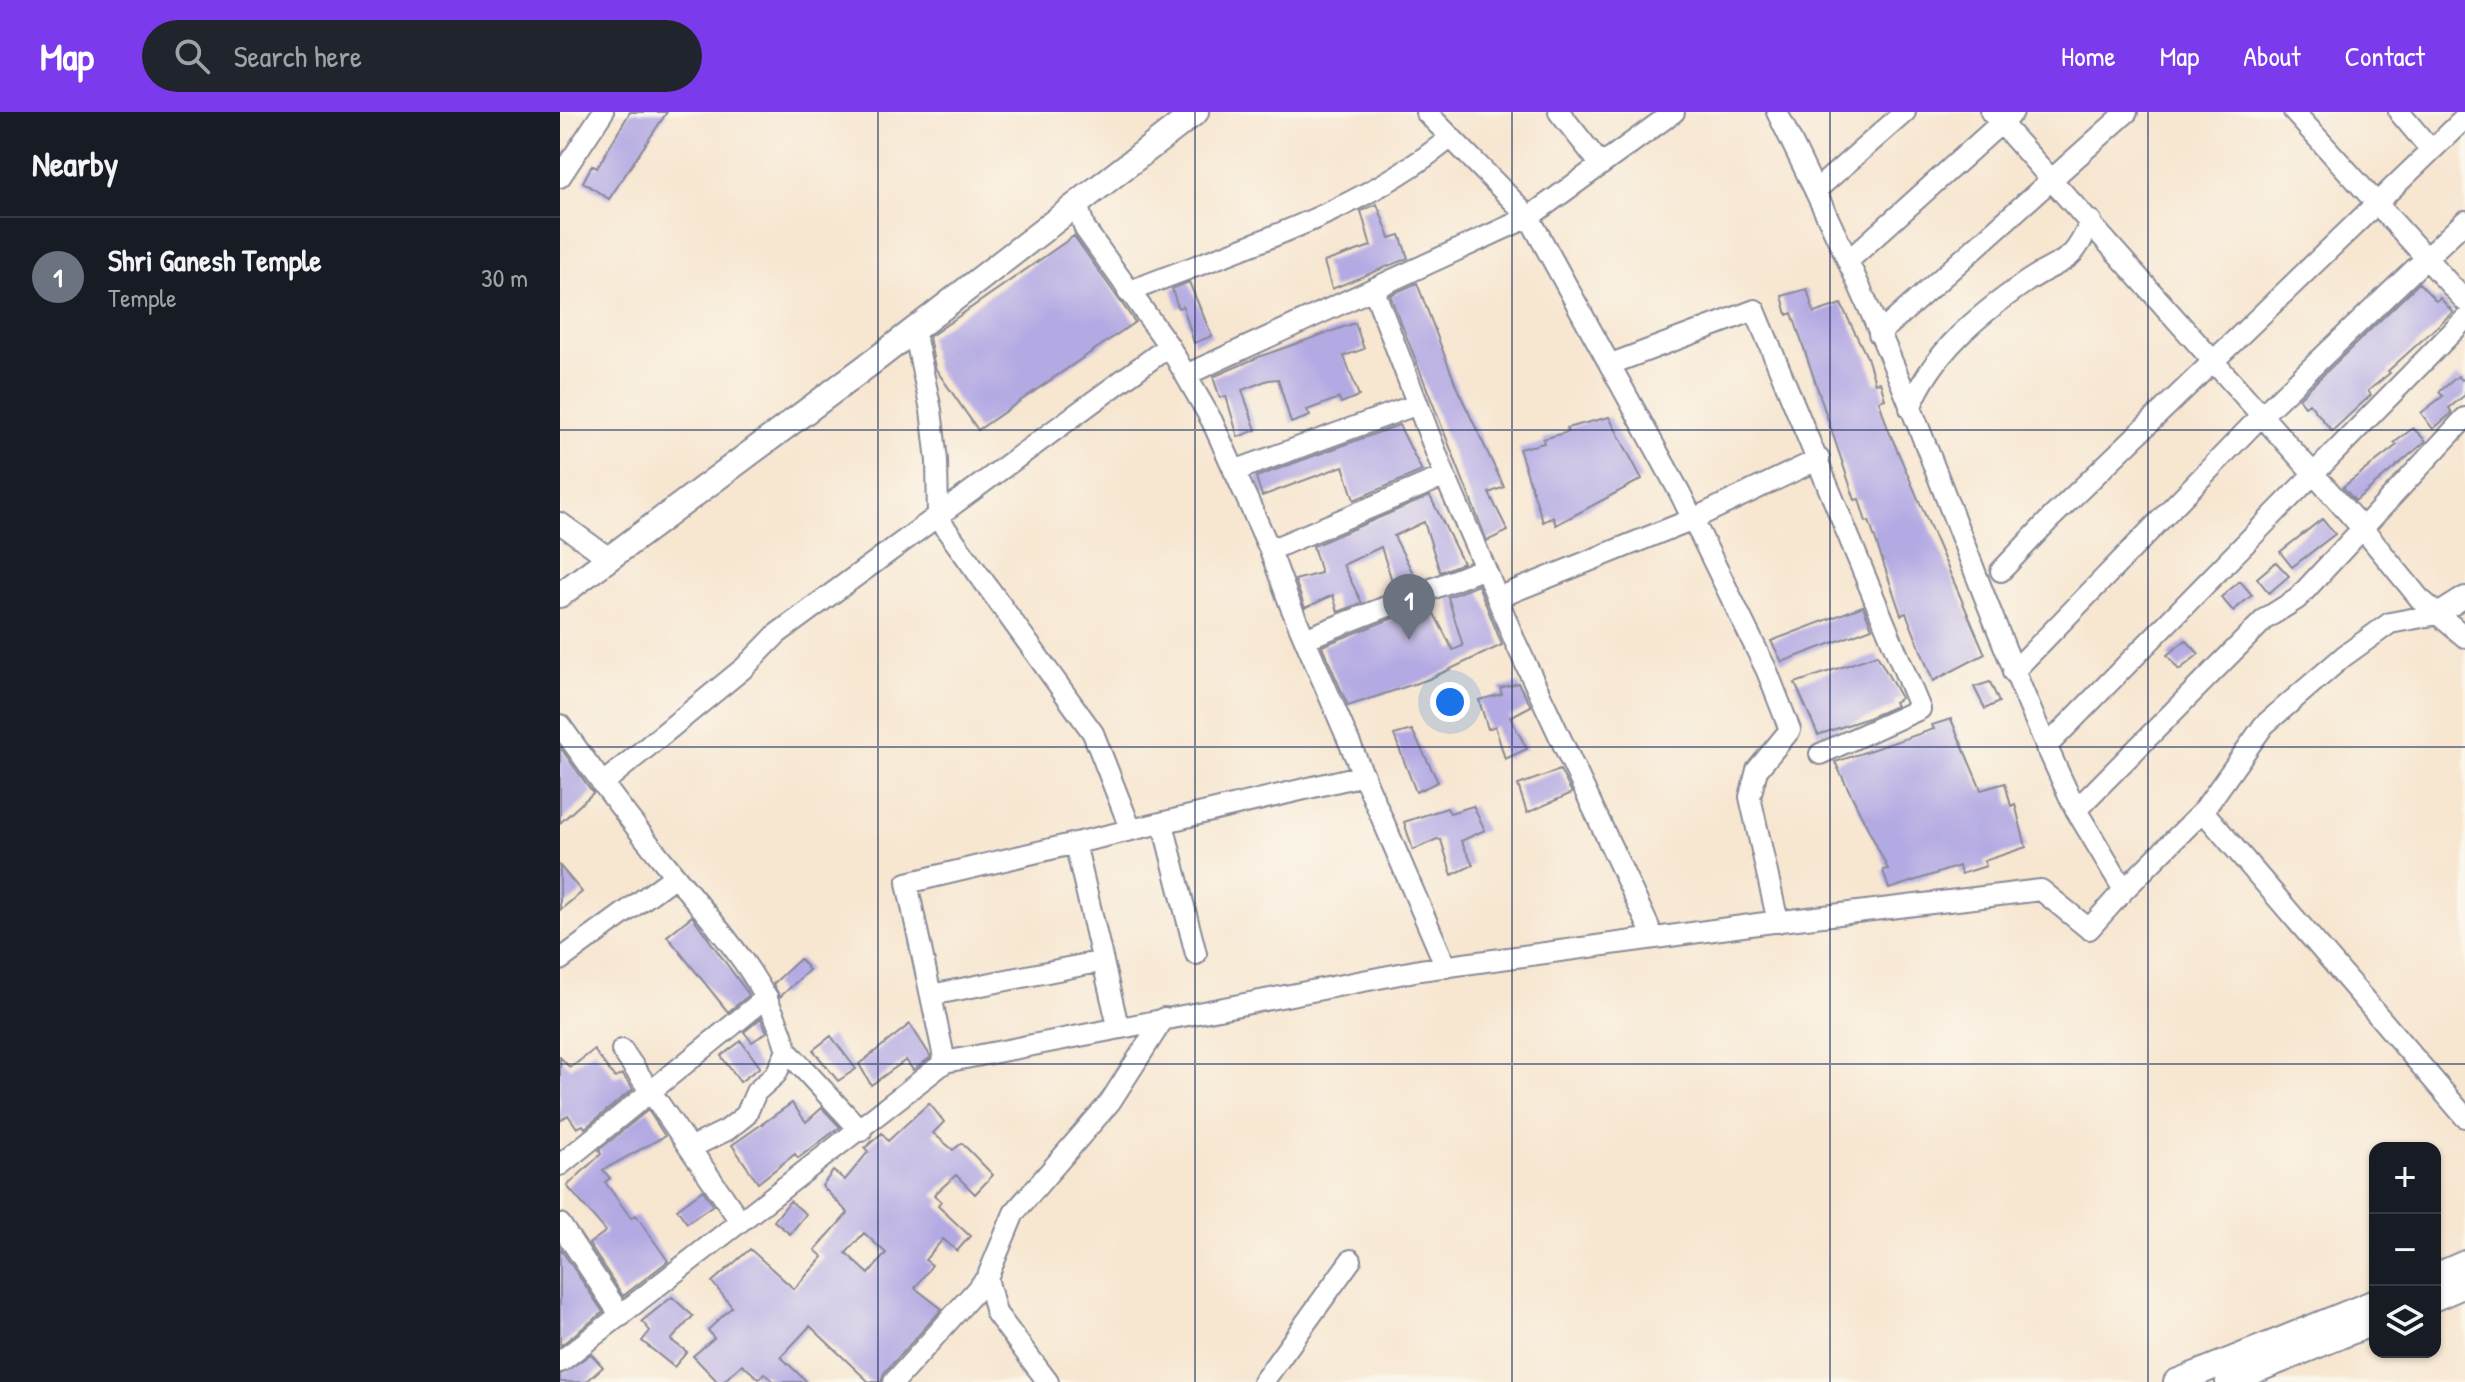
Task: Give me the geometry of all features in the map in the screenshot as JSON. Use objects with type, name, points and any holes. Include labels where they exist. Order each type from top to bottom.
[{"type":"street","points":[[560,177],[603,112]]},
{"type":"street","points":[[560,595],[914,330],[1196,112]]},
{"type":"street","points":[[1426,112],[1529,217],[1693,519],[1767,671],[1790,730],[1757,770],[1750,797],[1778,922]]},
{"type":"street","points":[[1559,112],[1601,165]]},
{"type":"street","points":[[1188,374],[1529,217],[1674,112]]},
{"type":"street","points":[[1815,191],[1905,112]]},
{"type":"street","points":[[1879,334],[2127,112]]},
{"type":"street","points":[[2294,112],[2465,301]]},
{"type":"street","points":[[2399,112],[2431,150]]},
{"type":"street","points":[[1786,116],[1815,191],[1910,408],[2013,672],[2076,810],[2124,890]]},
{"type":"street","points":[[1848,261],[2002,116],[2052,179],[2362,528],[2420,599],[2465,637]]},
{"type":"street","points":[[2001,571],[2051,518],[2465,118]]},
{"type":"street","points":[[1128,292],[1367,196],[1416,166],[1451,137]]},
{"type":"street","points":[[1077,204],[1085,229],[1188,374],[1270,550],[1291,607],[1307,638],[1446,967]]},
{"type":"street","points":[[1910,408],[1923,377],[1958,335],[2030,280],[2070,259],[2091,221]]},
{"type":"street","points":[[2013,672],[2261,416],[2465,221]]},
{"type":"street","points":[[1374,290],[1445,476],[1497,598],[1654,938]]},
{"type":"street","points":[[1611,364],[1755,310],[1920,709],[1820,754]]},
{"type":"street","points":[[2046,747],[2465,319]]},
{"type":"street","points":[[914,330],[932,423],[938,518],[1093,733],[1131,830]]},
{"type":"street","points":[[602,784],[745,667],[777,634],[1169,346]]},
{"type":"street","points":[[1234,471],[1418,404]]},
{"type":"street","points":[[2076,810],[2265,619],[2297,599],[2465,418]]},
{"type":"street","points":[[1497,598],[1693,519],[1819,459]]},
{"type":"street","points":[[1270,550],[1445,476]]},
{"type":"street","points":[[560,523],[609,558]]},
{"type":"street","points":[[1307,638],[1485,568]]},
{"type":"street","points":[[560,1362],[861,1131],[945,1062],[1118,1026],[1446,967],[2041,890],[2089,929],[2203,811],[2264,725],[2344,656],[2390,623],[2438,614],[2465,597]]},
{"type":"street","points":[[560,725],[602,784],[748,965],[778,1016],[787,1051],[861,1131]]},
{"type":"street","points":[[945,1062],[907,883],[1364,775]]},
{"type":"street","points":[[2203,811],[2465,1117]]},
{"type":"street","points":[[1163,824],[1196,954]]},
{"type":"street","points":[[1075,843],[1118,1026]]},
{"type":"street","points":[[560,960],[675,876]]},
{"type":"street","points":[[931,995],[1103,961]]},
{"type":"street","points":[[560,1165],[767,997]]},
{"type":"street","points":[[894,1382],[987,1278],[1014,1213],[1110,1102],[1164,1018]]},
{"type":"street","points":[[622,1050],[740,1221]]},
{"type":"street","points":[[690,1148],[727,1130],[746,1115],[756,1092],[776,1074],[787,1051]]},
{"type":"street","points":[[560,1224],[621,1316]]},
{"type":"street","points":[[1263,1382],[1351,1260]]},
{"type":"street","points":[[2441,1273],[2465,1263]]},
{"type":"street","points":[[987,1278],[996,1313],[1049,1381]]},
{"type":"street","points":[[2441,1295],[2465,1285]]},
{"type":"street","points":[[2176,1382],[2369,1304]]},
{"type":"street","points":[[2228,1382],[2369,1324]]},
{"type":"building","points":[[630,112],[667,112],[609,199],[583,182],[592,165],[597,168]]},
{"type":"building","points":[[1377,204],[1390,238],[1400,235],[1408,258],[1332,289],[1324,262],[1371,246],[1361,211]]},
{"type":"building","points":[[1074,236],[1135,322],[978,430],[935,368],[929,337]]},
{"type":"building","points":[[1189,282],[1212,336],[1194,343],[1183,306],[1178,308],[1172,289]]},
{"type":"building","points":[[1417,283],[1457,388],[1504,487],[1489,493],[1508,531],[1487,541],[1390,295]]},
{"type":"building","points":[[2419,283],[2436,301],[2440,298],[2453,312],[2388,371],[2390,373],[2368,391],[2371,395],[2332,431],[2309,403],[2305,406],[2299,398]]},
{"type":"building","points":[[1807,289],[1814,313],[1841,304],[1867,357],[1875,383],[1880,382],[1885,399],[1879,401],[1888,429],[1985,654],[1933,681],[1906,613],[1901,615],[1869,521],[1866,522],[1859,499],[1855,500],[1792,313],[1787,315],[1782,296]]},
{"type":"building","points":[[1355,323],[1364,349],[1344,356],[1359,396],[1341,403],[1339,398],[1307,410],[1310,416],[1291,423],[1278,379],[1268,380],[1242,390],[1256,430],[1238,437],[1226,396],[1220,398],[1213,377],[1261,356]]},
{"type":"building","points":[[2458,376],[2462,380],[2465,378],[2465,395],[2449,408],[2452,413],[2433,429],[2421,413],[2443,396],[2439,392]]},
{"type":"building","points":[[1609,417],[1642,479],[1556,525],[1553,517],[1543,522],[1519,449],[1544,443],[1543,439],[1568,432],[1567,428]]},
{"type":"building","points":[[1399,425],[1422,471],[1354,500],[1343,466],[1262,496],[1256,477]]},
{"type":"building","points":[[2413,428],[2426,441],[2355,501],[2343,487],[2397,445],[2394,443]]},
{"type":"building","points":[[1430,496],[1463,563],[1440,572],[1424,522],[1394,536],[1417,581],[1395,590],[1381,547],[1343,565],[1362,603],[1338,612],[1333,595],[1305,608],[1295,580],[1321,573],[1313,546]]},
{"type":"building","points":[[2322,519],[2335,534],[2292,567],[2280,552]]},
{"type":"building","points":[[2276,562],[2289,576],[2269,593],[2257,578]]},
{"type":"building","points":[[2240,581],[2252,595],[2233,611],[2221,597]]},
{"type":"building","points":[[1478,585],[1502,645],[1429,679],[1348,706],[1322,646],[1429,604],[1453,650],[1463,646],[1448,597]]},
{"type":"building","points":[[1863,606],[1872,628],[1782,662],[1771,641]]},
{"type":"building","points":[[2186,640],[2199,654],[2179,670],[2167,655]]},
{"type":"building","points":[[1877,655],[1901,698],[1894,702],[1896,706],[1818,735],[1795,683]]},
{"type":"building","points":[[1990,682],[1999,702],[1985,709],[1974,687]]},
{"type":"building","points":[[1518,683],[1531,706],[1510,717],[1527,749],[1505,759],[1495,726],[1488,729],[1479,700],[1502,694],[1500,688]]},
{"type":"building","points":[[1951,719],[1981,790],[2005,783],[2011,806],[2015,804],[2026,847],[1984,861],[1986,866],[1961,874],[1959,866],[1889,889],[1883,870],[1888,869],[1835,762],[1934,729],[1932,725]]},
{"type":"building","points":[[1412,730],[1438,782],[1416,792],[1394,735]]},
{"type":"building","points":[[560,747],[593,793],[560,823]]},
{"type":"building","points":[[1560,770],[1572,793],[1527,813],[1518,785]]},
{"type":"building","points":[[1473,806],[1485,830],[1461,841],[1473,865],[1452,875],[1441,840],[1437,839],[1413,850],[1404,822],[1447,808],[1450,813]]},
{"type":"building","points":[[560,866],[582,892],[560,910]]},
{"type":"building","points":[[692,916],[749,995],[728,1012],[667,936]]},
{"type":"building","points":[[800,959],[809,970],[780,997],[773,984]]},
{"type":"building","points":[[761,1018],[767,1032],[752,1042],[744,1032]]},
{"type":"building","points":[[910,1024],[931,1057],[913,1070],[906,1060],[871,1085],[859,1064]]},
{"type":"building","points":[[831,1036],[856,1069],[838,1081],[813,1050]]},
{"type":"building","points":[[741,1041],[760,1067],[740,1082],[721,1056]]},
{"type":"building","points":[[594,1050],[615,1078],[622,1074],[633,1089],[585,1128],[583,1125],[577,1128],[568,1115],[560,1121],[560,1057],[570,1068]]},
{"type":"building","points":[[792,1103],[806,1122],[822,1108],[840,1127],[798,1158],[795,1154],[758,1183],[732,1145]]},
{"type":"building","points":[[929,1103],[944,1122],[933,1133],[953,1150],[962,1143],[993,1175],[975,1194],[956,1175],[934,1195],[941,1201],[938,1206],[970,1236],[957,1251],[943,1239],[925,1260],[932,1265],[915,1288],[942,1309],[884,1373],[881,1382],[869,1382],[810,1326],[781,1357],[807,1382],[774,1382],[764,1373],[759,1379],[742,1364],[723,1382],[718,1382],[693,1356],[714,1338],[708,1330],[732,1307],[712,1282],[750,1249],[794,1289],[823,1257],[815,1250],[848,1213],[822,1186],[833,1171],[845,1180],[868,1152],[865,1148],[882,1133],[888,1141]],"holes":[[[864,1233],[886,1253],[869,1274],[846,1253]]]},
{"type":"building","points":[[648,1110],[665,1136],[603,1170],[610,1178],[605,1182],[631,1218],[636,1215],[668,1261],[623,1296],[589,1244],[606,1231],[567,1186],[601,1154],[599,1150]]},
{"type":"building","points":[[703,1190],[713,1205],[687,1223],[677,1209]]},
{"type":"building","points":[[790,1201],[806,1214],[790,1234],[774,1221]]},
{"type":"building","points":[[560,1248],[603,1312],[560,1346]]},
{"type":"building","points":[[672,1297],[693,1316],[671,1340],[687,1352],[674,1367],[642,1341],[650,1331],[642,1321]]},
{"type":"building","points":[[591,1354],[603,1367],[586,1382],[560,1382],[560,1375]]},
{"type":"place","name":"Shri Ganesh Temple","points":[[1409,640]]}]
